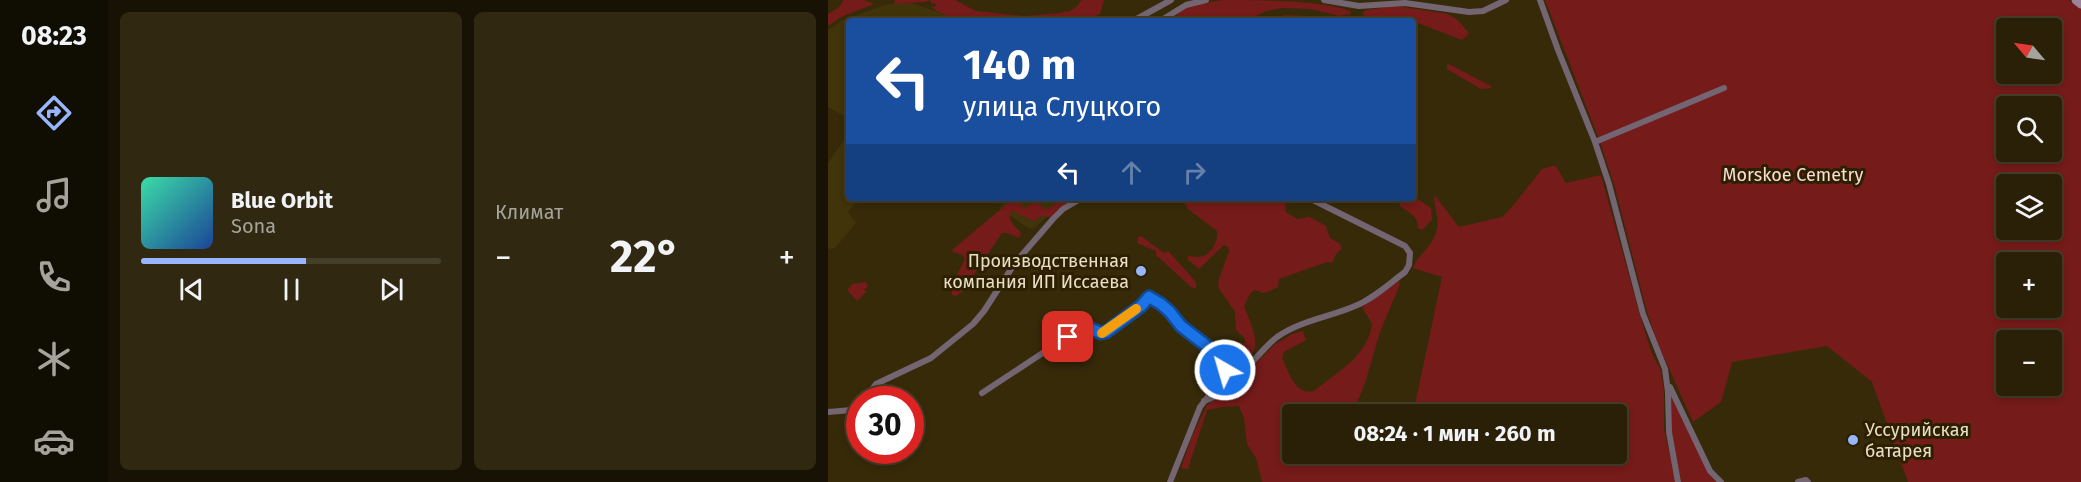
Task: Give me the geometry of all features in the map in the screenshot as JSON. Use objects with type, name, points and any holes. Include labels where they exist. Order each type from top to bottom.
[{"type":"main road","points":[[2076,0],[2081,4]]},
{"type":"street","points":[[1138,18],[1171,0]]},
{"type":"street","points":[[1165,18],[1186,5],[1206,0]]},
{"type":"street","points":[[1324,0],[1359,6],[1405,3],[1469,12],[1484,11],[1506,0]]},
{"type":"street","points":[[1540,0],[1595,142],[1609,184],[1643,314],[1665,369],[1669,432],[1678,482]]},
{"type":"street","points":[[1595,142],[1724,88]]},
{"type":"street","points":[[875,386],[931,358],[973,324],[1015,263],[1053,219],[1063,209],[1077,201]]},
{"type":"street","points":[[1204,401],[1212,399],[1224,390],[1283,333],[1357,306],[1405,272],[1409,265],[1410,254],[1405,246],[1315,201]]},
{"type":"street","points":[[982,393],[1079,329],[1086,327],[1101,333],[1106,332],[1141,306],[1149,297],[1161,304],[1181,326],[1221,357],[1225,370],[1224,376],[1204,401],[1188,434],[1170,482]]},
{"type":"street","points":[[1667,381],[1710,471],[1720,482]]},
{"type":"street","points":[[828,412],[846,410]]},
{"type":"street","points":[[1798,482],[1806,480],[1808,482]]},
{"type":"shaded area","points":[[906,1],[959,18],[849,18],[885,5]]},
{"type":"shaded area","points":[[846,19],[846,117],[828,107],[828,30]]},
{"type":"shaded area","points":[[846,137],[846,201],[857,201],[848,212],[856,223],[835,248],[828,249],[828,163]]},
{"type":"shaded area","points":[[1007,201],[1072,201],[1054,211],[1033,229],[999,208]]},
{"type":"green space","points":[[844,0],[864,0],[874,4],[841,17],[828,26],[828,14],[839,7]]},
{"type":"green space","points":[[896,0],[930,0],[895,4]]},
{"type":"green space","points":[[930,0],[955,0],[976,11],[1024,16],[1068,12],[1082,0],[1104,0],[1100,14],[1090,18],[952,18],[931,7],[936,6],[935,3],[932,4]]},
{"type":"green space","points":[[1223,0],[1306,3],[1338,7],[1350,11],[1351,14],[1339,16],[1310,9],[1282,8],[1251,18],[1176,18],[1180,12],[1190,6]]},
{"type":"green space","name":"Morskoe Cemetry","points":[[1545,0],[2068,0],[2081,8],[2081,482],[1908,482],[1872,382],[1827,346],[1732,362],[1721,402],[1693,422],[1658,344],[1647,312],[1615,188],[1600,142]]},
{"type":"green space","points":[[1397,6],[1448,14],[1459,21],[1469,33],[1462,40],[1416,22],[1416,18],[1364,18],[1363,12]]},
{"type":"green space","points":[[1284,15],[1315,18],[1274,18]]},
{"type":"green space","points":[[1447,63],[1491,88],[1481,89],[1447,69]]},
{"type":"green space","points":[[1556,166],[1566,183],[1601,175],[1641,319],[1651,351],[1661,371],[1664,392],[1664,429],[1676,482],[1262,482],[1256,458],[1247,444],[1244,418],[1239,406],[1207,410],[1188,469],[1181,468],[1192,436],[1207,405],[1227,393],[1274,345],[1292,334],[1303,331],[1306,340],[1284,352],[1282,358],[1297,386],[1307,392],[1314,391],[1350,362],[1364,345],[1372,324],[1362,307],[1399,281],[1400,284],[1380,332],[1357,404],[1282,404],[1282,464],[1627,464],[1627,404],[1415,404],[1442,277],[1413,268],[1436,234],[1438,222],[1434,197],[1459,227],[1502,217],[1542,169]]},
{"type":"green space","points":[[1416,198],[1431,208],[1432,220],[1422,230],[1418,228],[1417,220],[1400,206],[1398,201],[1416,201]]},
{"type":"green space","points":[[1011,201],[1016,201],[1025,208],[1038,201],[1043,208],[1048,209],[1060,201],[1072,201],[1051,217],[1042,216],[1034,221],[1012,211],[1010,220],[1021,233],[1019,238],[1002,233],[962,292],[956,296],[952,295],[951,286],[965,259],[963,255],[952,250]]},
{"type":"green space","points":[[1183,201],[1282,201],[1285,203],[1286,212],[1297,219],[1310,217],[1326,226],[1330,238],[1339,243],[1342,248],[1332,263],[1327,262],[1279,279],[1278,287],[1265,293],[1254,290],[1250,294],[1244,306],[1253,332],[1255,347],[1244,364],[1217,391],[1228,367],[1234,361],[1237,349],[1246,342],[1236,330],[1235,312],[1218,287],[1229,251],[1228,247],[1224,245],[1199,269],[1188,260],[1188,256],[1202,256],[1213,248],[1217,239],[1217,231],[1188,209]]},
{"type":"green space","points":[[1141,236],[1164,253],[1168,251],[1196,282],[1196,289],[1156,255],[1156,251],[1137,243],[1138,237]]},
{"type":"green space","points":[[866,282],[868,286],[864,290],[866,292],[857,301],[847,290],[852,284]]},
{"type":"green space","points":[[1671,396],[1709,474],[1716,482],[1681,482],[1672,432]]},
{"type":"slow traffic","points":[[1102,333],[1136,309]]},
{"type":"place","name":"Производственная компания ИП Иссаева","points":[[1141,271]]},
{"type":"place","name":"Уссурийская батарея","points":[[1853,440]]},
{"type":"route","points":[[1068,337],[1086,327],[1101,333],[1106,332],[1141,306],[1149,297],[1161,304],[1181,326],[1221,357],[1225,370]]}]
